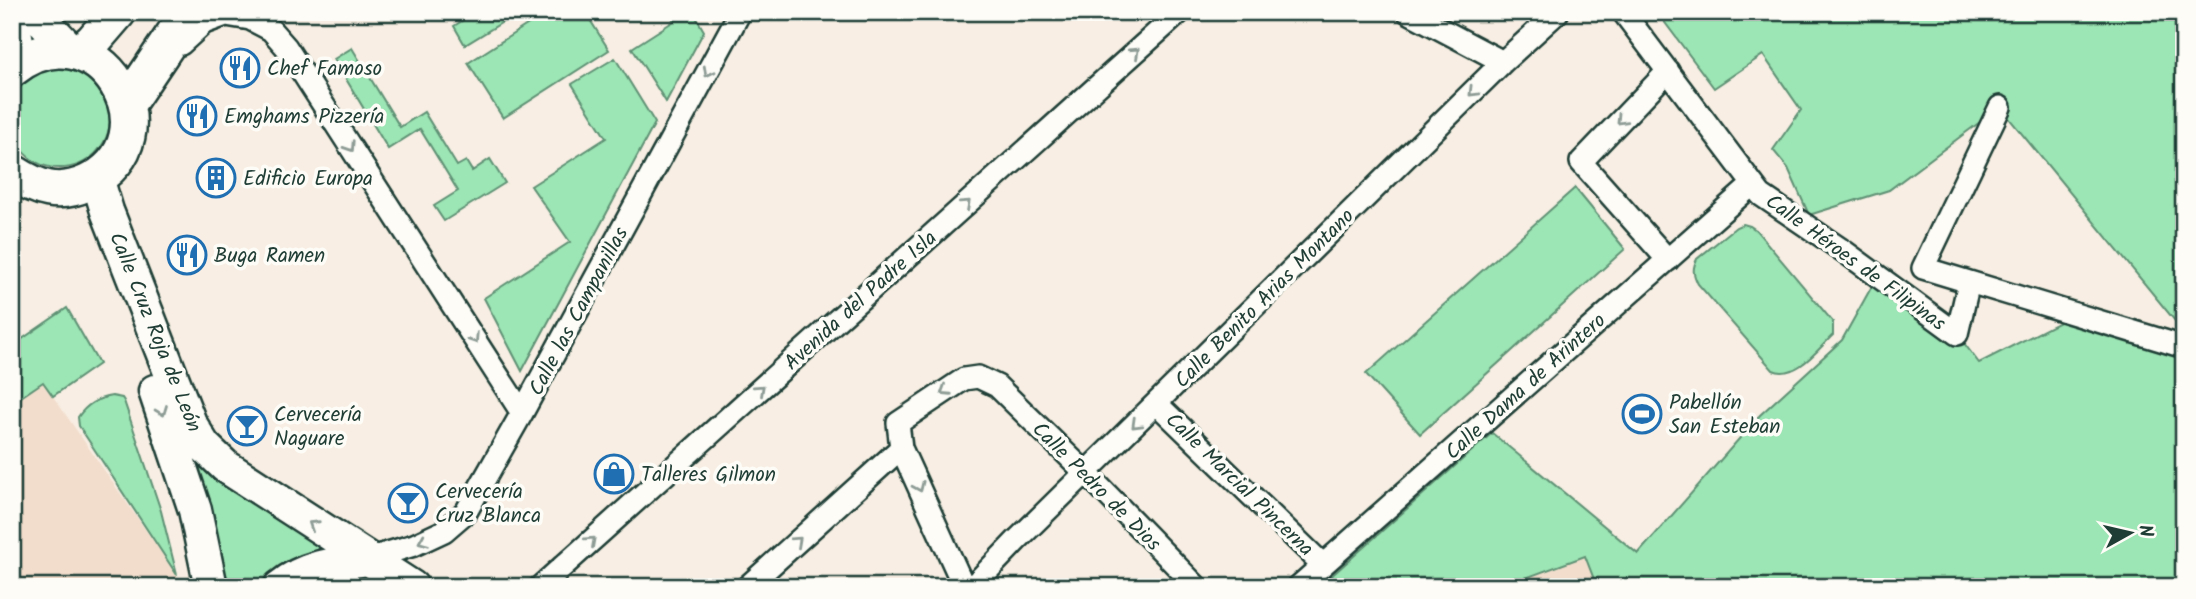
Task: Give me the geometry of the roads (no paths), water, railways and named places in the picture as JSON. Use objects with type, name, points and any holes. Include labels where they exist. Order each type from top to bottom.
[{"type":"main road","points":[[18,185],[57,190],[85,183],[112,166],[123,148],[128,126],[127,104],[120,86],[108,70],[76,51],[42,20],[38,12]]},
{"type":"main road","points":[[12,17],[17,65],[36,53],[76,51],[93,41],[118,12]]},
{"type":"main road","points":[[127,104],[189,12]]},
{"type":"main road","name":"Calle Cruz Roja de León","points":[[85,183],[107,211],[190,423],[204,446],[225,466],[412,587]]},
{"type":"main road","name":"Calle Cruz Roja de León","points":[[85,183],[95,230],[170,432],[195,510],[211,587]]},
{"type":"main road","points":[[280,587],[298,574],[315,568],[368,559]]},
{"type":"street","name":"Calle las Campanillas","points":[[368,559],[414,545],[444,531],[466,512],[523,413],[740,12]]},
{"type":"street","name":"Avenida del Padre Isla","points":[[540,587],[1180,12]]},
{"type":"street","points":[[1408,12],[1503,62]]},
{"type":"street","name":"Calle Benito Arias Montano","points":[[972,587],[1503,62],[1558,12]]},
{"type":"street","name":"Calle Héroes de Filipinas","points":[[1623,12],[1761,195],[1845,252],[1956,334],[1969,282]]},
{"type":"street","points":[[148,74],[204,23],[226,15],[250,19],[271,30],[293,59],[523,413]]},
{"type":"street","points":[[1668,71],[1581,162],[1668,260]]},
{"type":"street","name":"Calle Héroes de Filipinas","points":[[2000,107],[1923,268],[2184,347]]},
{"type":"street","name":"Calle Dama de Arintero","points":[[1298,587],[1752,184]]},
{"type":"street","name":"Calle Pedro de Dios","points":[[901,448],[898,423],[964,379],[978,377],[997,386],[1197,587]]},
{"type":"street","name":"Calle Marcial Pincerna","points":[[1157,404],[1323,565]]},
{"type":"street","points":[[747,587],[901,448],[964,587]]},
{"type":"place","name":"Chef Famoso","points":[[240,68]]},
{"type":"place","name":"Emghams Pizzería","points":[[197,116]]},
{"type":"place","name":"Edificio Europa","points":[[216,178]]},
{"type":"place","name":"Buga Ramen","points":[[187,255]]},
{"type":"place","name":"Pabellón San Esteban","points":[[1642,414]]},
{"type":"place","name":"Cervecería Naguare","points":[[247,426]]},
{"type":"place","name":"Talleres Gilmon","points":[[614,474]]},
{"type":"place","name":"Cervecería Cruz Blanca","points":[[408,503]]}]
